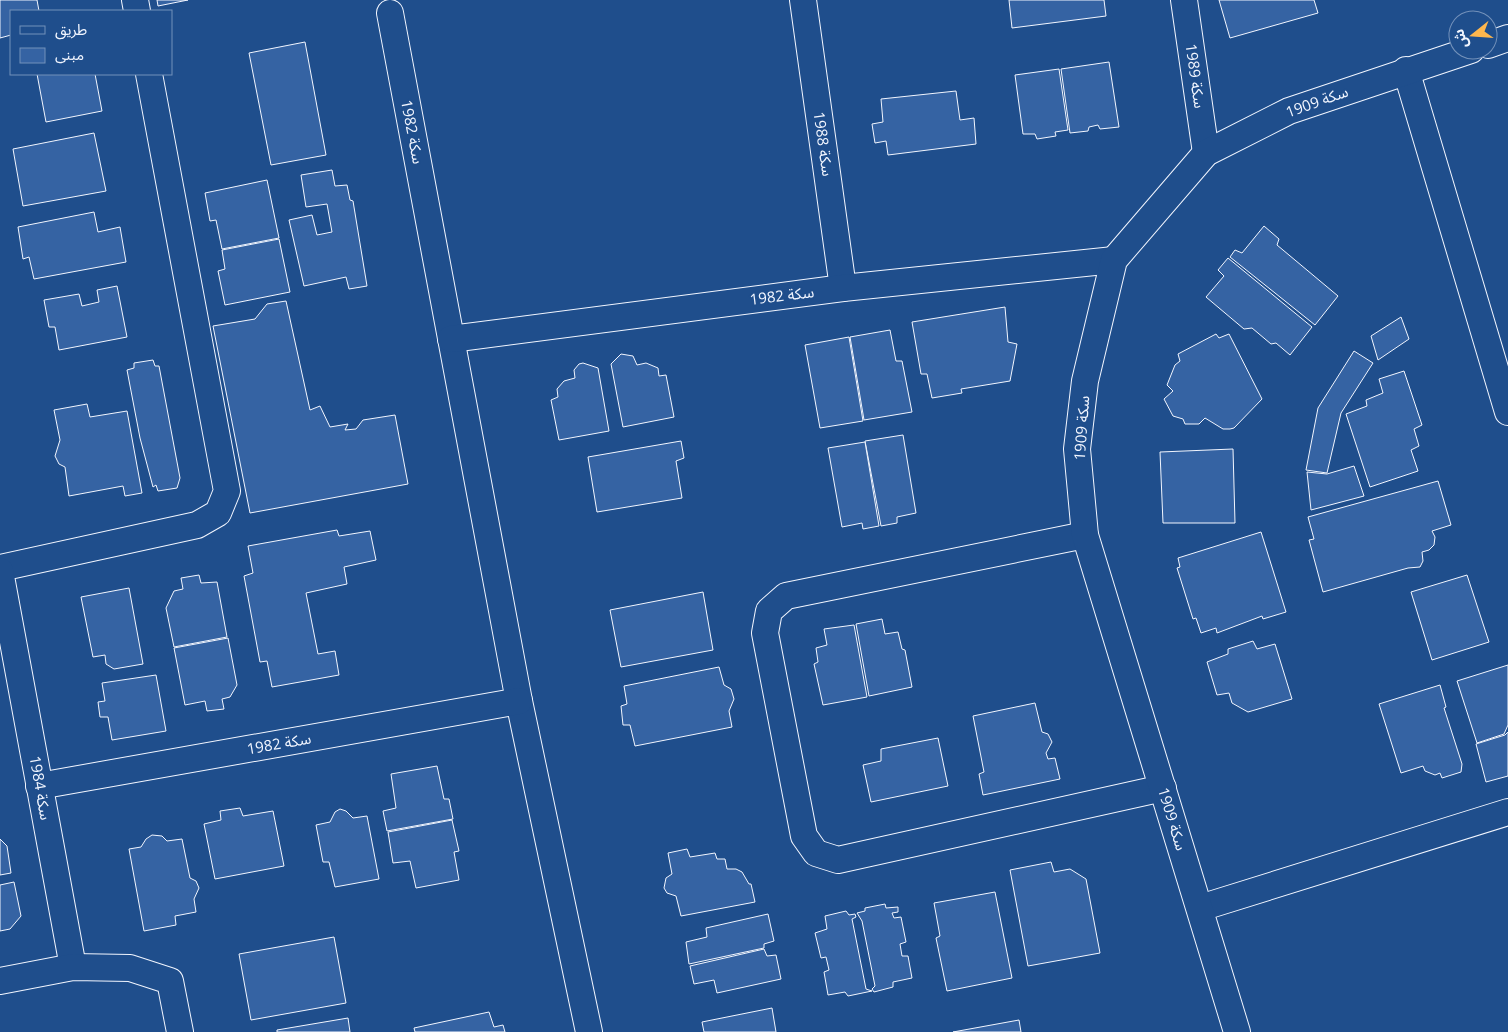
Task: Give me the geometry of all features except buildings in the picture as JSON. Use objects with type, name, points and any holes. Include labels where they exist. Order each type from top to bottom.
[{"type":"street","name":"سكة 1988","points":[[803,0],[843,288]]},
{"type":"street","name":"سكة 1989","points":[[1184,0],[1206,153]]},
{"type":"street","name":"سكة 1982","points":[[390,13],[519,701],[589,1032]]},
{"type":"street","name":"سكة 1909","points":[[1236,1032],[1200,908],[1085,534],[1077,450],[1085,381],[1114,260],[1206,153],[1290,110],[1448,57]]},
{"type":"street","points":[[1406,70],[1508,412]]},
{"type":"street","points":[[0,569],[197,525],[218,513],[227,491],[150,75]]},
{"type":"street","name":"سكة 1982","points":[[451,339],[843,288],[1114,260]]},
{"type":"street","points":[[1085,534],[786,596],[769,612],[765,633],[804,836],[816,853],[838,860],[1163,788]]},
{"type":"street","name":"سكة 1984","points":[[0,569],[3,610],[73,966]]},
{"type":"street","name":"سكة 1982","points":[[39,786],[519,701]]},
{"type":"street","points":[[1200,908],[1508,812]]},
{"type":"street","points":[[0,982],[73,966],[130,968],[170,981],[180,1032]]}]
